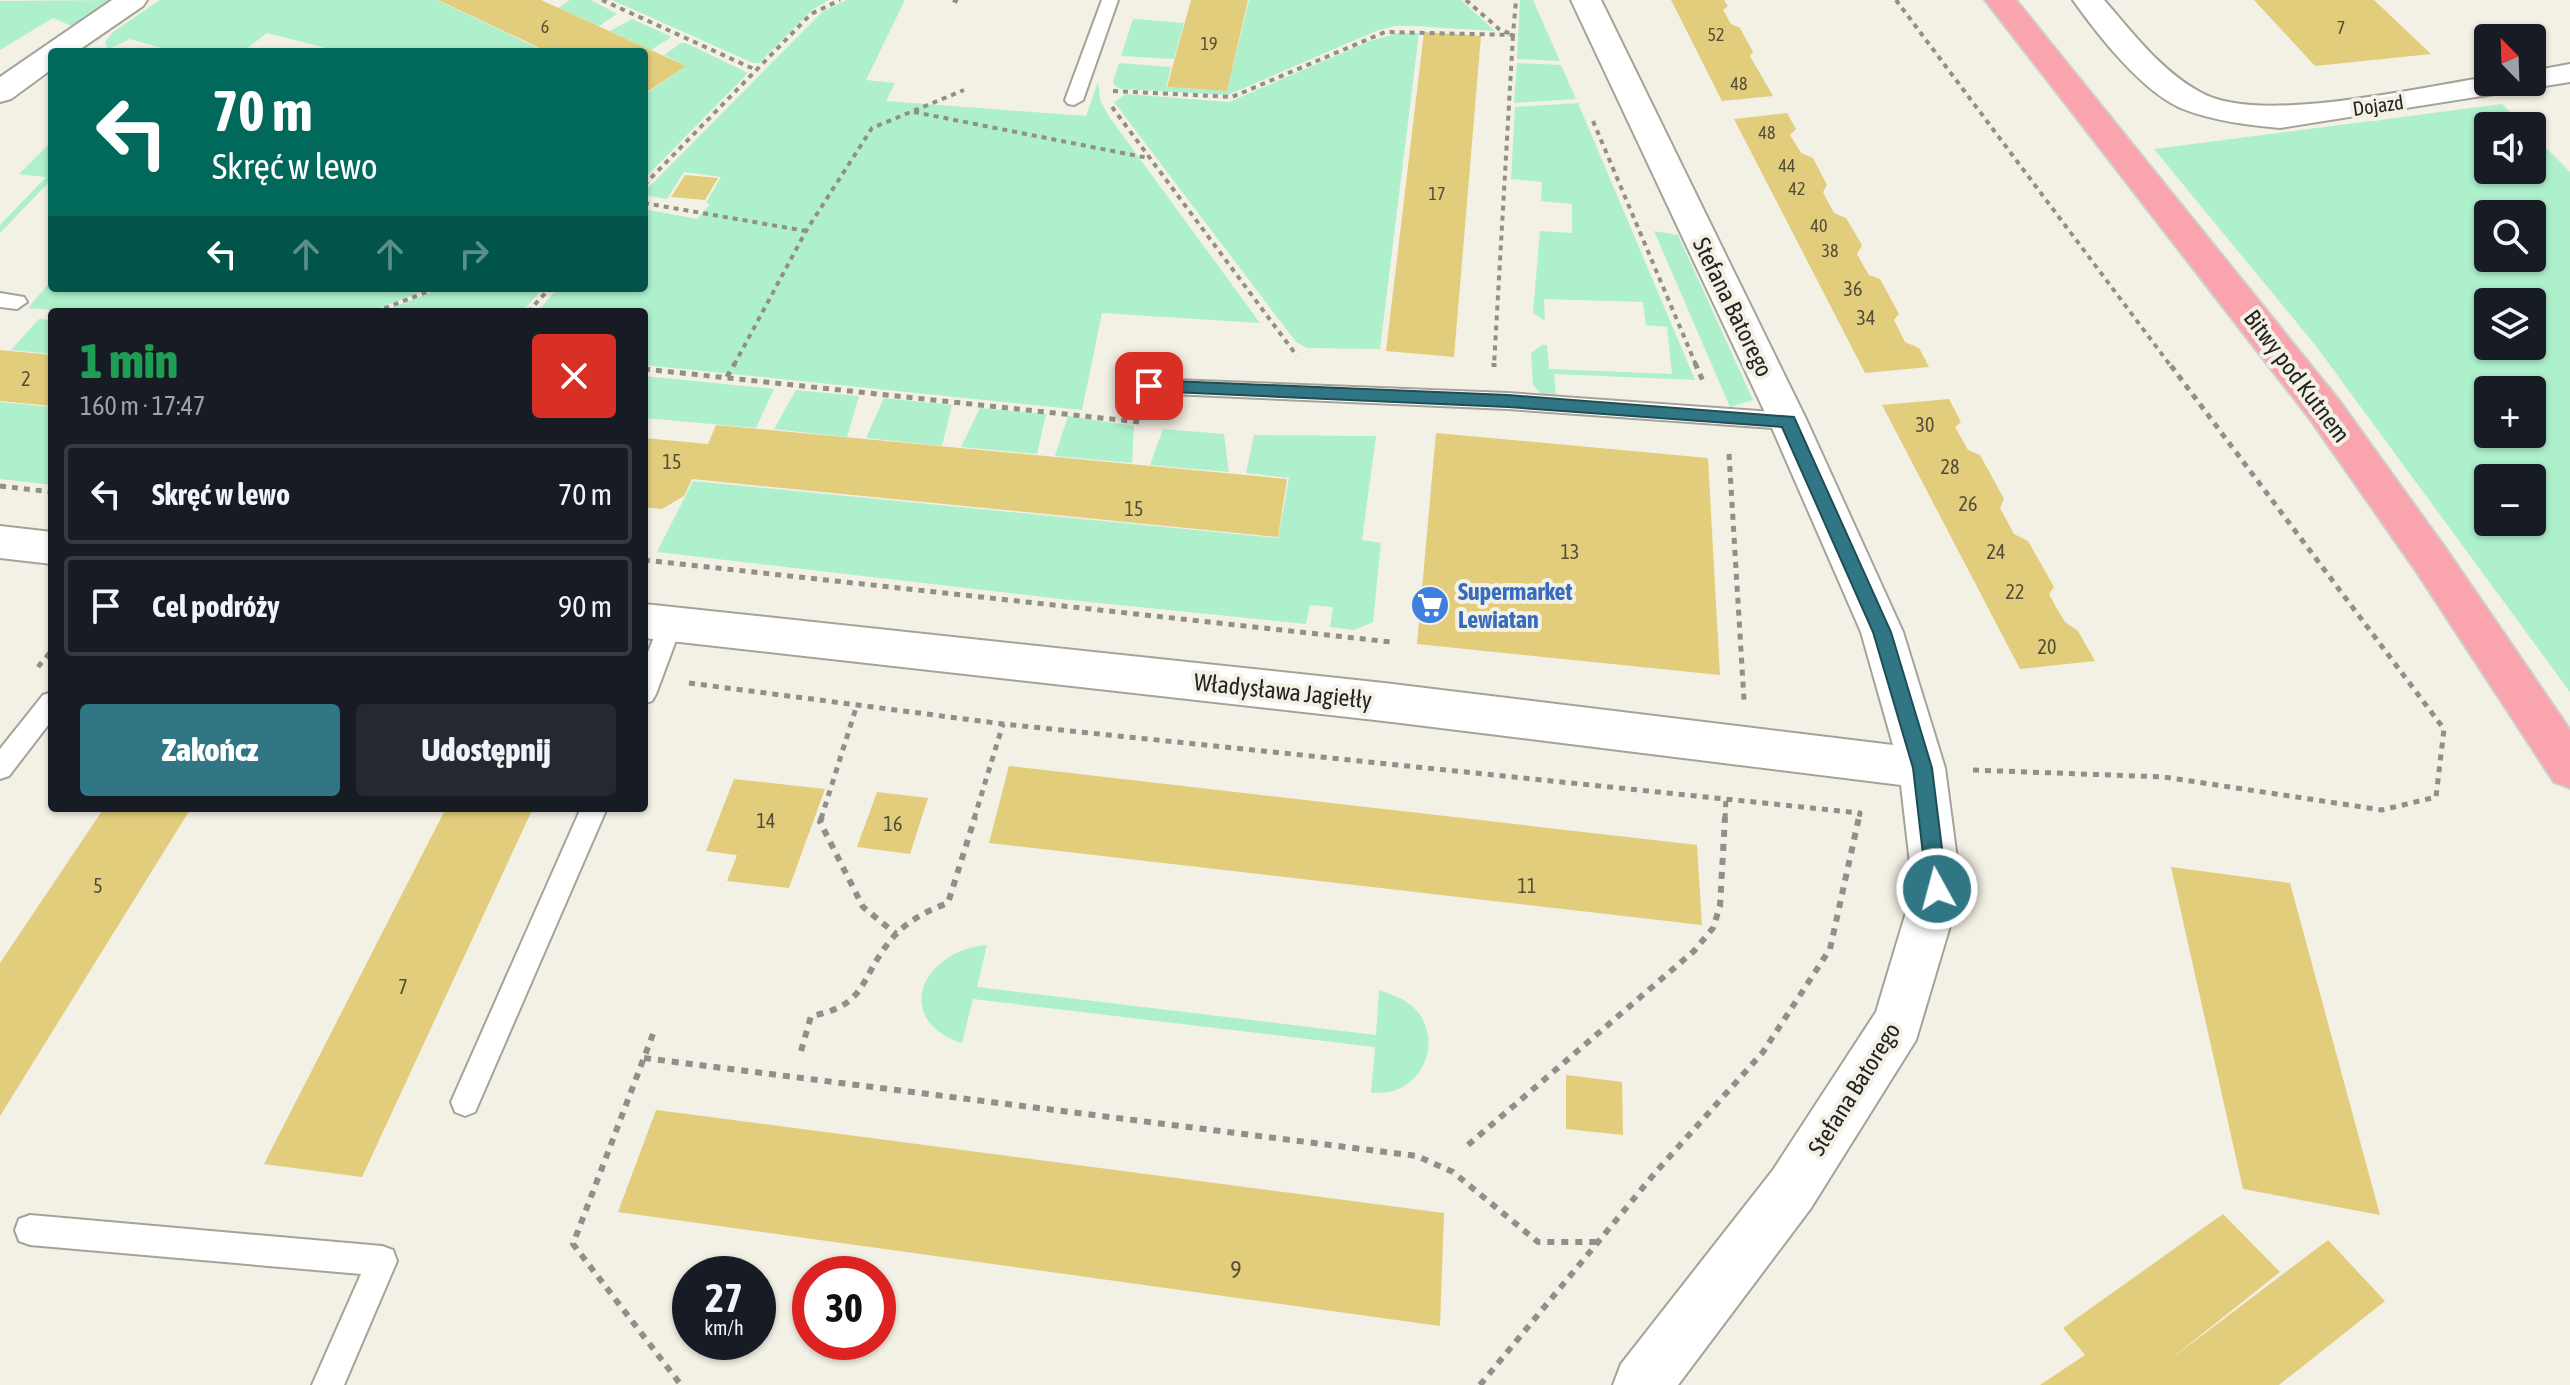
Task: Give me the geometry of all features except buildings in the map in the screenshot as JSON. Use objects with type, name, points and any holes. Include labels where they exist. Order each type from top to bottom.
[{"type":"main road","name":"Bitwy pod Kutnem","points":[[2000,0],[2324,409],[2431,560],[2570,768]]},
{"type":"street","points":[[62,48],[132,0]]},
{"type":"street","name":"Stefana Batorego","points":[[1586,0],[1788,421],[1882,632],[1922,768],[1937,889],[1898,1023],[1792,1189],[1642,1385]]},
{"type":"street","name":"Dojazd","points":[[2088,0],[2150,72],[2191,101],[2236,114],[2280,118],[2474,89]]},
{"type":"street","points":[[0,92],[48,58]]},
{"type":"street","points":[[2546,77],[2570,73]]},
{"type":"street","points":[[0,542],[48,548]]},
{"type":"street","name":"Władysława Jagiełły","points":[[657,622],[1747,744],[1922,768]]},
{"type":"lane","points":[[1074,100],[1110,0]]},
{"type":"lane","points":[[1149,386],[1508,401],[1788,421]]},
{"type":"lane","points":[[648,680],[657,622]]},
{"type":"lane","points":[[0,768],[48,707]]},
{"type":"lane","points":[[465,1102],[592,812]]},
{"type":"lane","points":[[30,1230],[382,1261],[328,1385]]},
{"type":"path","points":[[602,0],[756,70]]},
{"type":"path","points":[[648,181],[811,14],[840,0]]},
{"type":"path","points":[[953,0],[962,4]]},
{"type":"path","points":[[1466,0],[1499,29],[1513,35]]},
{"type":"path","points":[[1487,377],[1494,369],[1516,0]]},
{"type":"path","points":[[1896,0],[2444,729],[2436,797],[2382,810],[2164,777],[1922,768]]},
{"type":"path","points":[[1104,90],[1232,97],[1385,32],[1513,35]]},
{"type":"path","points":[[727,377],[806,231],[872,128],[964,90]]},
{"type":"path","points":[[1109,101],[1148,158],[1325,393]]},
{"type":"path","points":[[1587,108],[1718,416],[1728,449],[1747,744]]},
{"type":"path","points":[[913,112],[1148,158]]},
{"type":"path","points":[[648,204],[806,231]]},
{"type":"path","points":[[385,308],[427,292]]},
{"type":"path","points":[[532,308],[546,292]]},
{"type":"path","points":[[648,369],[1148,423]]},
{"type":"path","points":[[0,486],[48,492]]},
{"type":"path","points":[[648,560],[1391,642]]},
{"type":"path","points":[[648,686],[857,705],[1003,724],[1860,813],[1830,949],[1763,1052],[1598,1242],[1480,1385]]},
{"type":"path","points":[[857,705],[820,822],[863,907],[896,934]]},
{"type":"path","points":[[801,1051],[811,1016],[830,1014],[847,1005],[861,993],[886,945],[896,934],[925,911],[948,903],[1003,724]]},
{"type":"path","points":[[1468,1145],[1694,951],[1713,928],[1720,906],[1726,798]]},
{"type":"path","points":[[653,1034],[573,1244],[681,1385]]},
{"type":"path","points":[[644,1058],[1417,1156],[1453,1172],[1538,1242],[1598,1242]]},
{"type":"green space","points":[[114,0],[74,27],[53,18],[0,50],[0,1]]},
{"type":"green space","points":[[160,0],[437,0],[538,48],[326,48],[267,33],[247,48],[162,48],[130,39],[108,48],[105,42],[113,32]]},
{"type":"green space","points":[[570,0],[591,0],[617,14],[599,26],[558,8]]},
{"type":"green space","points":[[612,0],[829,0],[812,10],[759,63],[753,63]]},
{"type":"green space","points":[[847,0],[905,0],[866,80],[895,83],[886,101],[1086,116],[1098,82],[1100,100],[1110,118],[1260,323],[1102,313],[1082,410],[648,365],[648,308],[540,308],[554,292],[648,292],[648,210],[697,219],[710,204],[706,203],[721,177],[684,172],[667,199],[648,196],[648,188],[823,11]]},
{"type":"green space","points":[[1249,0],[1461,0],[1495,31],[1395,26],[1376,31],[1228,95],[1121,89],[1115,86],[1113,82],[1119,63],[1171,67],[1166,87],[1227,91]]},
{"type":"green space","points":[[1520,0],[1533,0],[1560,61],[1517,59]]},
{"type":"green space","points":[[632,19],[670,38],[651,50],[610,31]]},
{"type":"green space","points":[[1133,19],[1184,23],[1174,59],[1121,56]]},
{"type":"green space","points":[[1398,33],[1419,33],[1380,349],[1307,348],[1296,342],[1114,102],[1126,94],[1229,102],[1370,41]]},
{"type":"green space","points":[[686,43],[748,73],[648,175],[648,92],[686,66],[664,55]]},
{"type":"green space","points":[[1517,63],[1561,65],[1576,99],[1514,103]]},
{"type":"green space","points":[[1578,103],[1695,380],[1554,374],[1556,399],[1541,394],[1533,385],[1531,353],[1542,345],[1547,345],[1549,369],[1672,374],[1667,327],[1646,325],[1643,302],[1544,299],[1545,321],[1533,313],[1540,231],[1572,233],[1572,204],[1541,201],[1542,182],[1511,179],[1515,107]]},
{"type":"green space","points":[[2502,104],[2510,112],[2474,112],[2474,184],[2546,184],[2546,148],[2570,172],[2570,692],[2316,346],[2154,149]]},
{"type":"green space","points":[[48,145],[48,183],[0,233],[0,225],[46,177],[19,174]]},
{"type":"green space","points":[[1654,231],[1678,235],[1753,400],[1730,407]]},
{"type":"green space","points":[[48,285],[48,292],[421,292],[379,308],[28,308]]},
{"type":"green space","points":[[432,292],[540,292],[526,308],[391,308]]},
{"type":"green space","points":[[39,319],[48,320],[48,354],[11,350]]},
{"type":"green space","points":[[648,376],[774,389],[756,428],[648,418]]},
{"type":"green space","points":[[796,390],[859,396],[847,437],[774,429]]},
{"type":"green space","points":[[884,398],[952,405],[942,446],[866,438]]},
{"type":"green space","points":[[0,402],[48,407],[48,485],[0,479]]},
{"type":"green space","points":[[980,408],[1046,414],[1037,454],[961,447]]},
{"type":"green space","points":[[1068,416],[1134,426],[1132,463],[1055,456]]},
{"type":"green space","points":[[1163,429],[1224,434],[1229,472],[1150,465]]},
{"type":"green space","points":[[1254,435],[1376,436],[1362,540],[1381,543],[1373,622],[1354,630],[1330,627],[1333,607],[1310,605],[1306,624],[657,552],[693,481],[1278,538],[1289,478],[1246,473]]},
{"type":"green space","points":[[987,945],[977,987],[1376,1035],[1379,990],[1405,1001],[1417,1011],[1428,1033],[1427,1056],[1416,1076],[1407,1084],[1393,1091],[1371,1093],[1375,1047],[973,999],[962,1043],[940,1032],[927,1019],[922,1003],[924,987],[932,972],[946,959],[964,950]]},
{"type":"place","name":"Supermarket Lewiatan","points":[[1430,605]]},
{"type":"route","points":[[1149,386],[1508,401],[1788,421],[1882,632],[1922,768],[1937,889]]}]
